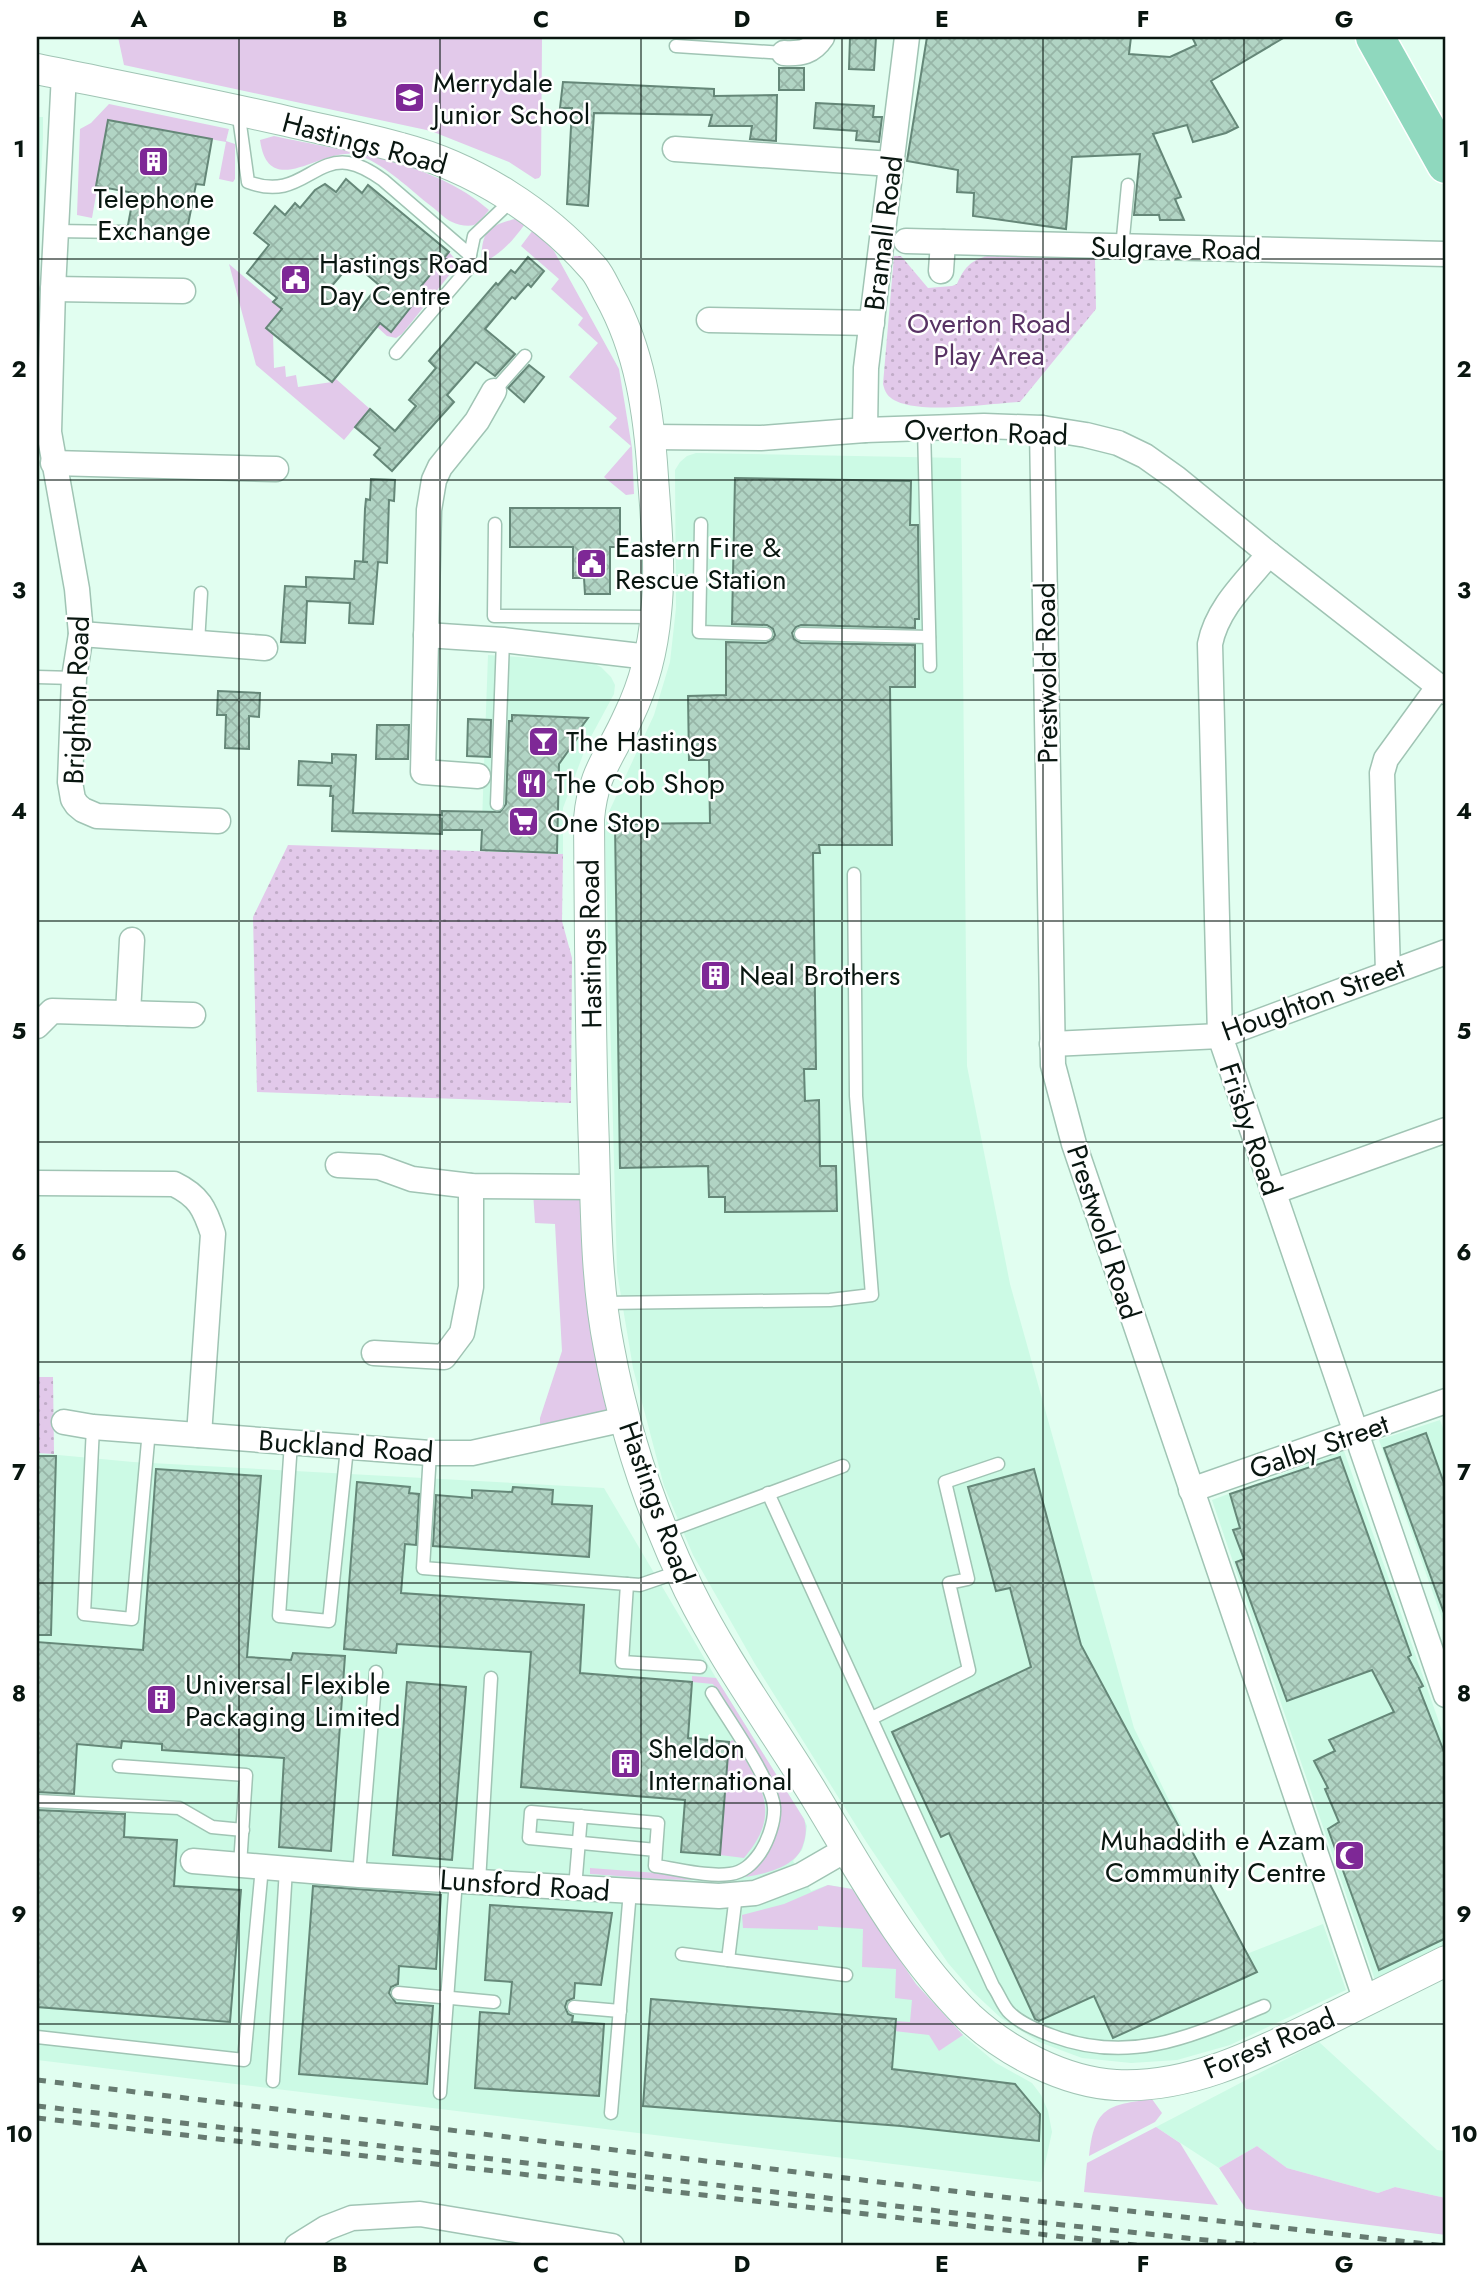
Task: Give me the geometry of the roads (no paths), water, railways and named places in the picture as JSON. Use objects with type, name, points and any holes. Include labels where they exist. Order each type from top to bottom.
[{"type":"main road","points":[[1376,37],[1446,164]]},
{"type":"street","points":[[784,53],[801,54],[813,48],[822,37]]},
{"type":"street","name":"Bramall Road","points":[[865,430],[866,368],[908,37]]},
{"type":"street","name":"Hastings Road","points":[[50,72],[239,110],[404,148],[461,169],[513,199],[558,234],[596,271],[622,318],[638,367],[650,437],[658,582],[656,617],[649,657],[629,716],[601,767],[591,796],[589,819],[595,1187],[608,1345],[625,1419],[665,1532],[690,1591],[729,1660],[902,1937],[972,2019],[1008,2046],[1083,2080]]},
{"type":"street","name":"Brighton Road","points":[[50,72],[55,231],[47,452],[77,589],[81,634],[74,678],[69,782],[77,805],[97,816],[218,821]]},
{"type":"street","points":[[675,149],[891,164]]},
{"type":"street","name":"Sulgrave Road","points":[[906,241],[1446,254]]},
{"type":"street","points":[[941,271],[943,242]]},
{"type":"street","points":[[52,289],[184,291]]},
{"type":"street","points":[[709,320],[872,323]]},
{"type":"street","points":[[478,776],[424,772],[429,510],[434,480],[440,467],[477,421],[495,391]]},
{"type":"street","name":"Overton Road","points":[[650,437],[761,438],[865,430],[984,426],[1042,428],[1118,443],[1145,456],[1177,478],[1269,554],[1443,689]]},
{"type":"street","name":"Prestwold Road","points":[[1042,428],[1052,1044],[1059,1094],[1366,2001]]},
{"type":"street","points":[[47,452],[276,469]]},
{"type":"street","name":"Frisby Road","points":[[1269,554],[1226,606],[1214,625],[1210,644],[1220,1036],[1446,1695]]},
{"type":"street","points":[[81,634],[265,648]]},
{"type":"street","points":[[426,635],[503,640],[649,657]]},
{"type":"street","points":[[1388,972],[1382,773],[1386,759],[1443,689]]},
{"type":"street","points":[[128,1013],[132,940]]},
{"type":"street","name":"Houghton Street","points":[[1052,1044],[1220,1036],[1446,952]]},
{"type":"street","points":[[37,1026],[52,1012],[193,1015]]},
{"type":"street","points":[[1273,1192],[1446,1130]]},
{"type":"street","points":[[338,1165],[379,1167],[412,1179],[471,1186],[595,1187]]},
{"type":"street","points":[[37,1182],[174,1184],[189,1192],[205,1211],[212,1234],[199,1435]]},
{"type":"street","points":[[374,1353],[444,1357],[463,1334],[471,1287],[471,1186]]},
{"type":"street","name":"Galby Street","points":[[1191,1490],[1446,1401]]},
{"type":"street","name":"Buckland Road","points":[[64,1422],[93,1427],[347,1448],[472,1453],[625,1419]]},
{"type":"street","name":"Lunsford Road","points":[[193,1861],[359,1875],[719,1896],[755,1893],[802,1875],[847,1849]]},
{"type":"street","name":"Forest Road","points":[[1083,2080],[1137,2085],[1175,2080],[1218,2068],[1259,2053],[1446,1961]]},
{"type":"street","points":[[297,2246],[326,2228],[352,2218],[419,2214],[612,2246]]},
{"type":"lane","points":[[676,46],[784,53]]},
{"type":"lane","points":[[239,110],[248,182],[263,188],[277,188],[293,184],[329,166],[346,163],[367,169],[470,255]]},
{"type":"lane","points":[[1122,248],[1128,185]]},
{"type":"lane","points":[[396,353],[467,270],[474,236],[513,199]]},
{"type":"lane","points":[[55,231],[124,232]]},
{"type":"lane","points":[[495,391],[525,356]]},
{"type":"lane","points":[[924,428],[930,666]]},
{"type":"lane","points":[[495,524],[494,616],[656,617]]},
{"type":"lane","points":[[701,524],[699,632],[766,634]]},
{"type":"lane","points":[[658,582],[700,583]]},
{"type":"lane","points":[[198,643],[201,593]]},
{"type":"lane","points":[[801,634],[929,638]]},
{"type":"lane","points":[[497,804],[503,640]]},
{"type":"lane","points":[[37,677],[74,678]]},
{"type":"lane","points":[[603,1303],[830,1300],[872,1295],[856,1097],[854,874]]},
{"type":"lane","points":[[93,1427],[83,1614],[132,1619],[149,1430]]},
{"type":"lane","points":[[291,1443],[279,1616],[330,1621],[347,1448]]},
{"type":"lane","points":[[430,1453],[423,1568],[639,1585],[681,1571]]},
{"type":"lane","points":[[872,1718],[969,1670],[948,1583],[968,1579],[946,1482],[998,1464]]},
{"type":"lane","points":[[665,1532],[843,1466]]},
{"type":"lane","points":[[768,1493],[993,1986],[1010,2013],[1040,2031],[1070,2043],[1106,2049],[1136,2048],[1184,2038],[1264,2006]]},
{"type":"lane","points":[[627,1584],[622,1662],[700,1667]]},
{"type":"lane","points":[[359,1875],[376,1672]]},
{"type":"lane","points":[[440,2093],[446,1998],[468,1881],[491,1678]]},
{"type":"lane","points":[[656,1850],[529,1838],[531,1812],[658,1823],[655,1866],[731,1874],[749,1867],[762,1850],[771,1828],[774,1808],[770,1788],[712,1693]]},
{"type":"lane","points":[[119,1766],[246,1775],[243,1830],[263,1867],[273,2081]]},
{"type":"lane","points":[[37,1801],[179,1808],[212,1827],[243,1830]]},
{"type":"lane","points":[[575,1888],[581,1816]]},
{"type":"lane","points":[[37,2037],[244,2060],[263,1867]]},
{"type":"lane","points":[[611,2113],[630,1891]]},
{"type":"lane","points":[[728,1960],[736,1895]]},
{"type":"lane","points":[[682,1954],[846,1975]]},
{"type":"lane","points":[[398,1993],[494,2002]]},
{"type":"lane","points":[[574,2007],[620,2011]]},
{"type":"railway","points":[[37,2080],[1011,2198],[1446,2246]]},
{"type":"railway","points":[[37,2106],[1016,2220],[1262,2246]]},
{"type":"railway","points":[[37,2118],[1143,2246]]},
{"type":"place","name":"Merrydale Junior School","points":[[410,98]]},
{"type":"place","name":"Telephone Exchange","points":[[154,161]]},
{"type":"place","name":"Hastings Road Day Centre","points":[[296,279]]},
{"type":"place","name":"Eastern Fire & Rescue Station","points":[[592,563]]},
{"type":"place","name":"The Hastings","points":[[543,741]]},
{"type":"place","name":"The Cob Shop","points":[[531,783]]},
{"type":"place","name":"One Stop","points":[[524,822]]},
{"type":"place","name":"Neal Brothers","points":[[716,975]]},
{"type":"place","name":"Universal Flexible Packaging Limited","points":[[162,1700]]},
{"type":"place","name":"Sheldon International","points":[[625,1764]]},
{"type":"place","name":"Muhaddith e Azam Community Centre","points":[[1349,1856]]},
{"type":"park label","name":"Overton Road Play Area","points":[[989,339]]}]
